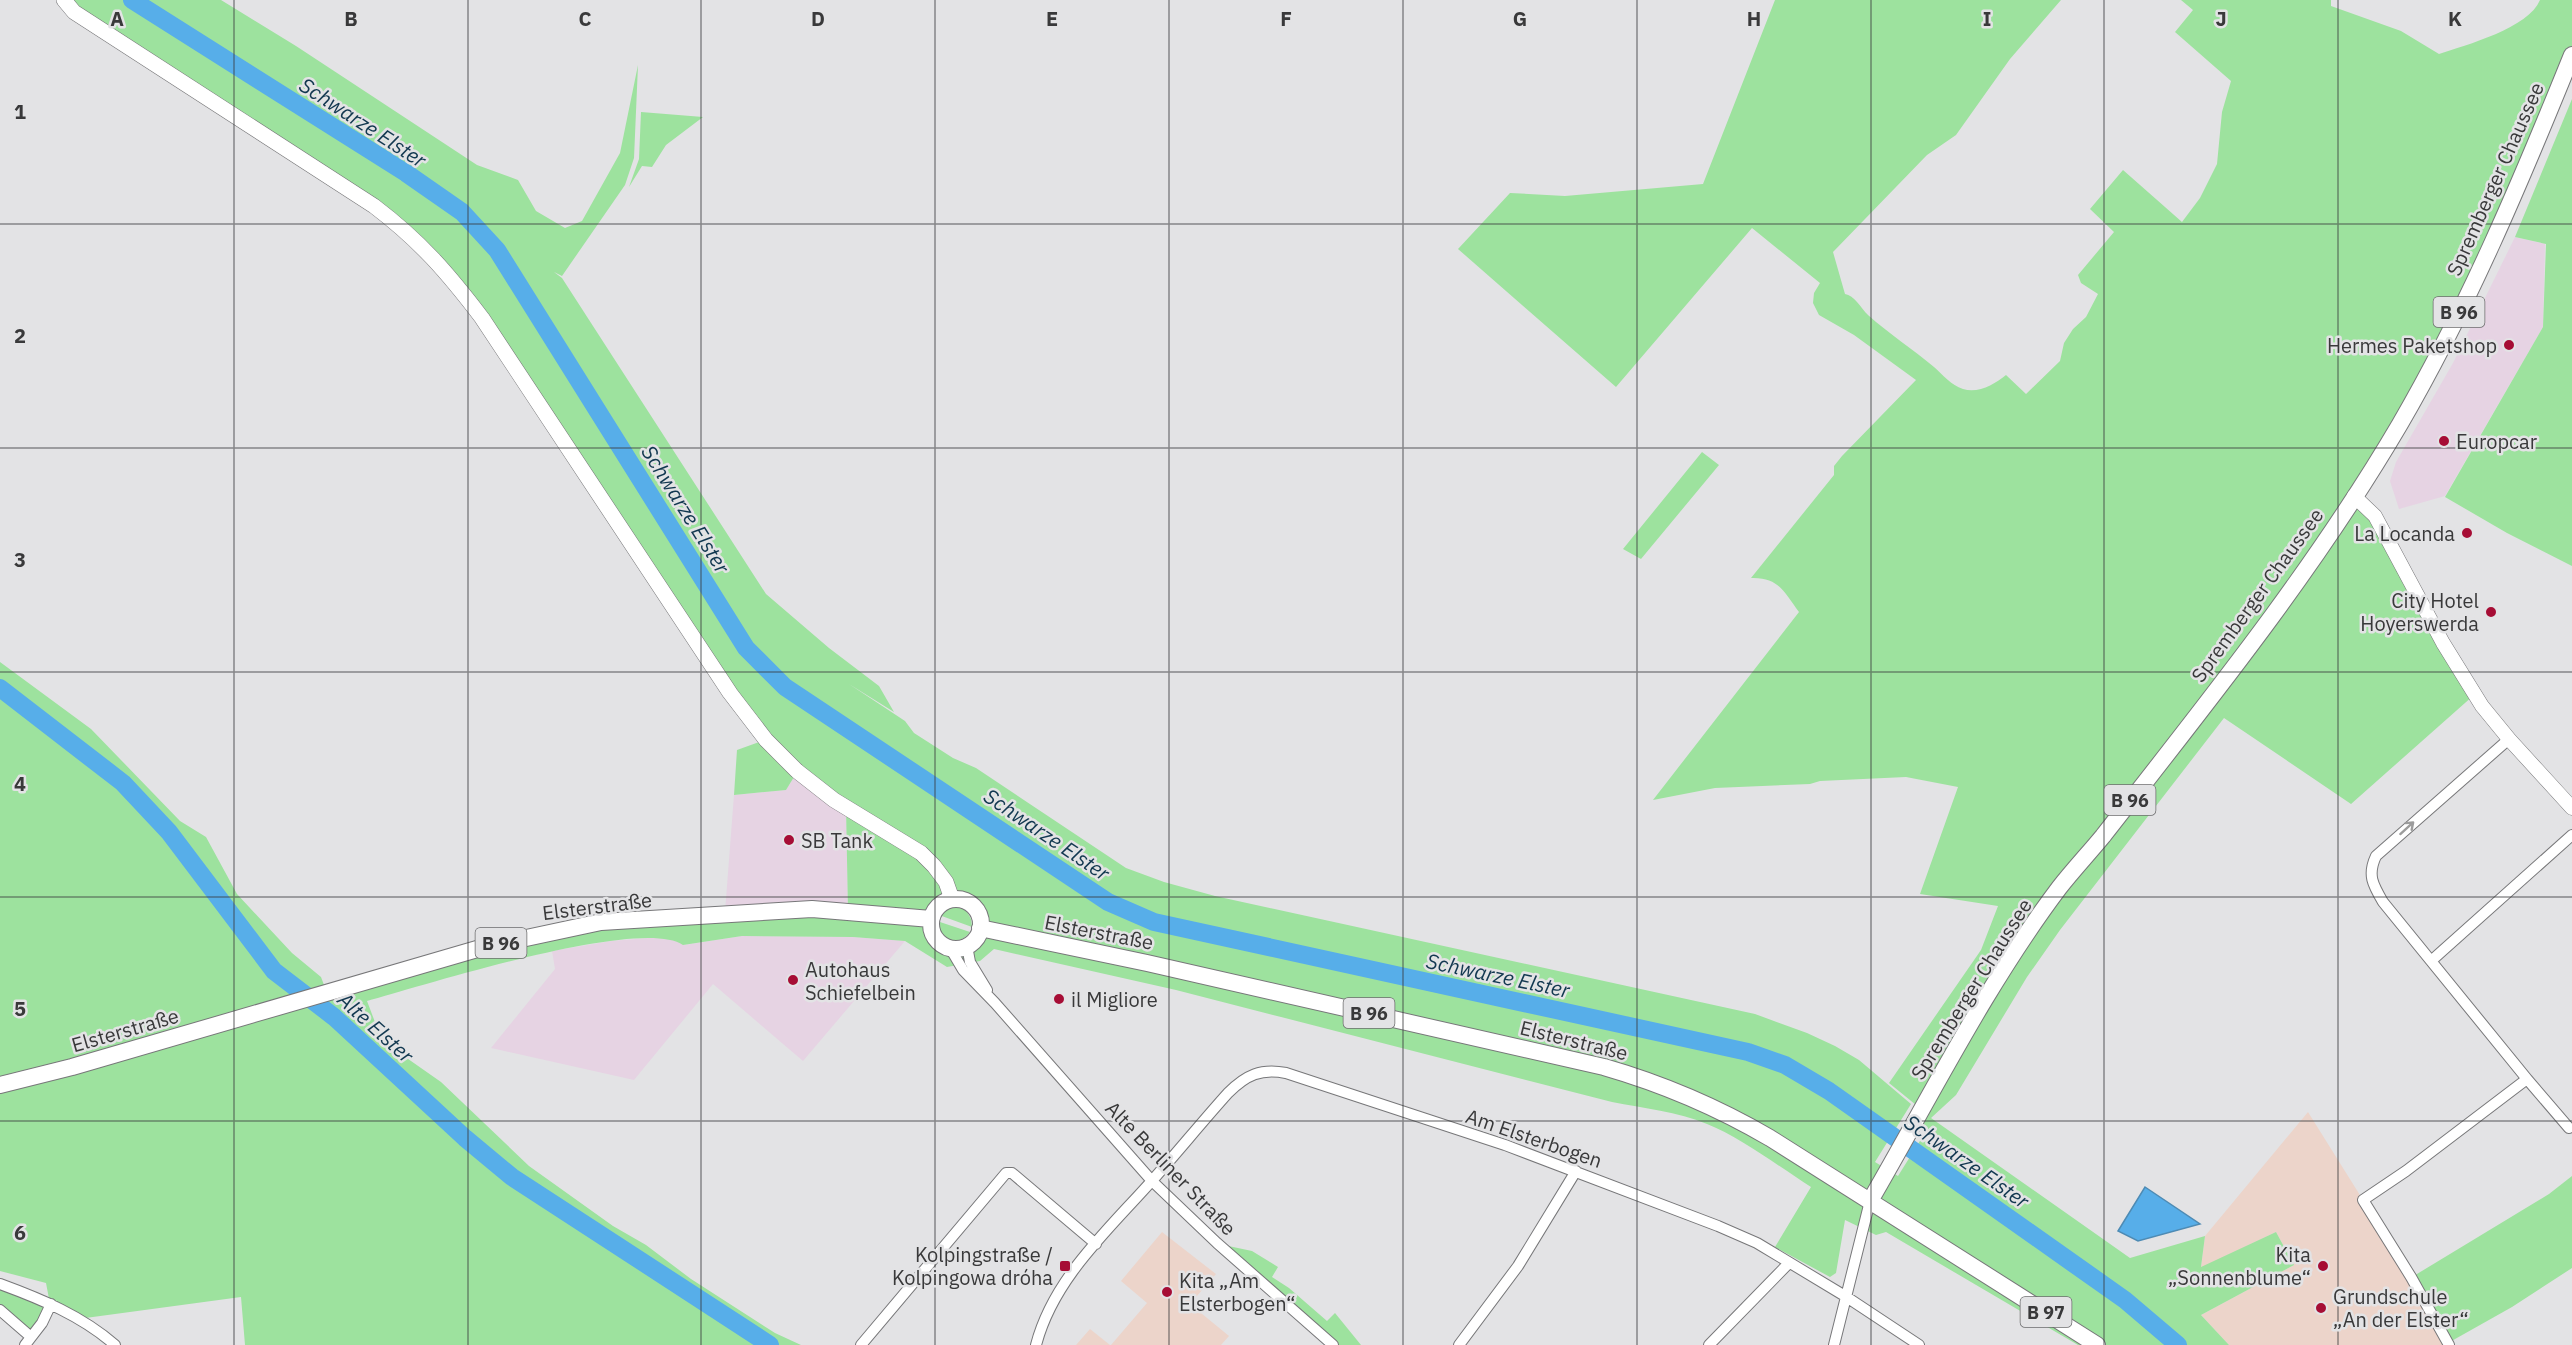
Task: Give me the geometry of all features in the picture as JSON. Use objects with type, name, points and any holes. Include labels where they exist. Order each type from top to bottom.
[{"type":"main road","points":[[64,0],[74,12],[374,206],[409,232],[449,273],[482,318],[730,693],[766,740],[797,771],[834,800],[921,853],[946,882],[952,899]]},
{"type":"main road","name":"Spremberger Chaussee","points":[[1870,1201],[2024,937],[2061,886],[2252,642],[2319,550],[2401,423],[2440,350],[2508,208],[2572,55]]},
{"type":"main road","points":[[952,899],[963,900],[972,905],[980,918],[978,936],[968,946],[958,949],[950,948],[937,940],[933,934],[931,919],[939,906],[952,899]]},
{"type":"main road","name":"Elsterstraße","points":[[0,1086],[484,947],[601,922],[812,909],[931,919]]},
{"type":"main road","name":"Elsterstraße","points":[[980,928],[1289,995],[1640,1077],[1716,1108],[1770,1138],[2097,1345]]},
{"type":"street","points":[[2354,496],[2375,516],[2443,643],[2482,706],[2572,808]]},
{"type":"street","points":[[2509,739],[2376,856],[2370,872],[2375,888],[2384,902],[2569,1128]]},
{"type":"street","points":[[2431,961],[2572,835]]},
{"type":"street","name":"Alte Berliner Straße","points":[[968,946],[967,951],[972,968],[995,1003]]},
{"type":"street","name":"Alte Berliner Straße","points":[[950,948],[963,970],[995,1003],[1152,1181],[1217,1243],[1333,1345]]},
{"type":"street","name":"Am Elsterbogen","points":[[1036,1345],[1057,1293],[1096,1244],[1236,1085],[1254,1073],[1271,1070],[1497,1142],[1709,1222],[1756,1243],[1845,1296],[1919,1345]]},
{"type":"street","points":[[2449,1345],[2411,1277],[2363,1200],[2406,1171],[2527,1078]]},
{"type":"street","points":[[1459,1345],[1518,1266],[1576,1171]]},
{"type":"street","points":[[861,1345],[1006,1173],[1012,1173],[1096,1244]]},
{"type":"street","points":[[1834,1345],[1870,1201]]},
{"type":"street","points":[[1709,1345],[1789,1263]]},
{"type":"street","points":[[0,1284],[51,1304],[99,1332],[115,1345]]},
{"type":"street","points":[[0,1310],[28,1341],[51,1304]]},
{"type":"shaded area","points":[[2515,237],[2545,244],[2543,327],[2445,496],[2399,509],[2390,481],[2396,462],[2453,363]]},
{"type":"shaded area","points":[[797,772],[846,808],[848,910],[725,912],[734,795],[786,790]]},
{"type":"shaded area","points":[[742,936],[853,937],[905,941],[803,1061],[713,984],[634,1080],[491,1048],[555,969],[552,951],[611,941],[661,937],[674,939],[684,945]]},
{"type":"shaded area","points":[[2308,1112],[2449,1345],[2229,1345],[2201,1315],[2294,1265],[2276,1232],[2201,1268],[2205,1236]]},
{"type":"shaded area","name":"Kita „Am Elsterbogen“","points":[[1162,1232],[1216,1274],[1190,1304],[1229,1336],[1221,1345],[1111,1345],[1147,1303],[1121,1281]]},
{"type":"shaded area","points":[[1090,1329],[1110,1345],[1076,1345]]},
{"type":"green space","points":[[64,0],[221,0],[296,46],[477,165],[518,180],[536,211],[565,228],[582,221],[620,153],[638,65],[634,158],[625,185],[562,276],[554,272],[562,278],[766,594],[829,648],[879,686],[894,712],[849,684],[905,721],[914,733],[953,758],[976,768],[1126,868],[1164,882],[1215,896],[1755,1014],[1835,1046],[1859,1060],[1911,1104],[1875,1162],[1898,1176],[1928,1128],[1916,1120],[1995,988],[2355,497],[2367,509],[2474,695],[2351,804],[2224,718],[2060,930],[2027,977],[1956,1095],[1931,1118],[2130,1258],[2205,1236],[2201,1267],[2276,1232],[2294,1265],[2201,1315],[2229,1345],[2098,1345],[1870,1200],[1674,1091],[1871,1203],[2096,1345],[2078,1345],[1886,1232],[1876,1235],[1845,1220],[1836,1273],[1830,1277],[1775,1247],[1811,1187],[1733,1137],[1684,1116],[1612,1102],[1176,990],[994,949],[980,961],[947,967],[905,941],[853,937],[742,936],[683,945],[659,938],[623,939],[530,956],[367,1001],[378,1030],[401,1054],[441,1082],[529,1166],[613,1226],[646,1245],[691,1279],[775,1333],[801,1345],[245,1345],[241,1297],[78,1319],[51,1304],[31,1337],[0,1310],[0,1284],[50,1304],[46,1283],[0,1271],[0,662],[91,729],[180,821],[206,837],[237,894],[292,953],[321,977],[327,993],[548,933],[848,911],[846,808],[935,865],[797,772],[786,790],[734,795],[737,750],[765,740],[482,318],[409,232]],"holes":[[[958,899],[972,905],[980,914],[981,925],[977,935],[970,944],[960,949],[949,949],[933,934],[930,927],[933,915],[937,909],[950,901]]]},
{"type":"green space","points":[[1775,0],[2061,0],[2010,59],[1956,135],[1927,155],[1833,252],[1845,294],[1951,382],[1963,389],[1974,390],[1992,385],[2006,375],[2026,394],[2060,361],[2064,343],[2073,329],[2086,317],[2098,294],[2081,283],[2078,275],[2114,232],[2090,209],[2123,170],[2182,222],[2200,198],[2217,164],[2222,112],[2231,81],[2175,32],[2193,10],[2181,0],[2331,0],[2331,6],[2401,31],[2439,54],[2510,27],[2534,10],[2540,0],[2572,0],[2572,52],[2510,198],[2368,473],[2086,854],[1921,1109],[1889,1083],[1981,950],[1998,906],[1920,894],[1958,787],[1906,777],[1715,788],[1653,800],[1799,612],[1785,592],[1775,583],[1760,578],[1751,578],[1834,475],[1834,466],[1842,456],[1916,380],[1854,335],[1819,315],[1813,303],[1814,293],[1820,283],[1752,228],[1616,387],[1458,249],[1510,193],[1565,196],[1703,184]]},
{"type":"green space","points":[[2572,99],[2572,566],[2507,533],[2445,497],[2543,327],[2546,244],[2515,237]]},
{"type":"green space","points":[[641,112],[703,117],[666,145],[652,167],[642,166],[629,187],[639,159]]},
{"type":"green space","points":[[1702,452],[1719,465],[1641,559],[1623,549]]},
{"type":"green space","points":[[952,906],[966,910],[972,927],[939,915],[944,909]]},
{"type":"green space","points":[[937,921],[970,932],[960,940],[949,939],[941,935]]},
{"type":"green space","points":[[2572,1176],[2572,1268],[2512,1307],[2448,1343],[2412,1277],[2549,1194]]},
{"type":"green space","points":[[1219,1244],[1252,1251],[1278,1267],[1272,1277],[1289,1288],[1327,1321],[1335,1313],[1361,1345],[1334,1345]]},
{"type":"water","points":[[2145,1187],[2200,1224],[2138,1241],[2118,1231]]},
{"type":"waterway","name":"Schwarze Elster","points":[[132,0],[406,173],[462,212],[497,250],[746,648],[785,687],[1108,902],[1154,922],[1748,1052],[1785,1065],[1829,1091],[2125,1300],[2178,1345]]},
{"type":"waterway","name":"Alte Elster","points":[[0,688],[123,783],[169,832],[274,971],[334,1017],[465,1138],[512,1177],[770,1345]]},
{"type":"place","name":"Hermes Paketshop","points":[[2509,345]]},
{"type":"place","name":"Europcar","points":[[2444,441]]},
{"type":"place","name":"La Locanda","points":[[2467,533]]},
{"type":"place","name":"City Hotel Hoyerswerda","points":[[2491,612]]},
{"type":"place","name":"SB Tank","points":[[789,840]]},
{"type":"place","name":"Autohaus Schiefelbein","points":[[793,980]]},
{"type":"place","name":"il Migliore","points":[[1059,999]]},
{"type":"place","name":"Kolpingstraße / Kolpingowa dróha","points":[[1065,1266]]},
{"type":"place","name":"Kita „Sonnenblume“","points":[[2323,1266]]},
{"type":"place","name":"Kita „Am Elsterbogen“","points":[[1167,1292]]},
{"type":"place","name":"Grundschule „An der Elster“","points":[[2321,1308]]}]
